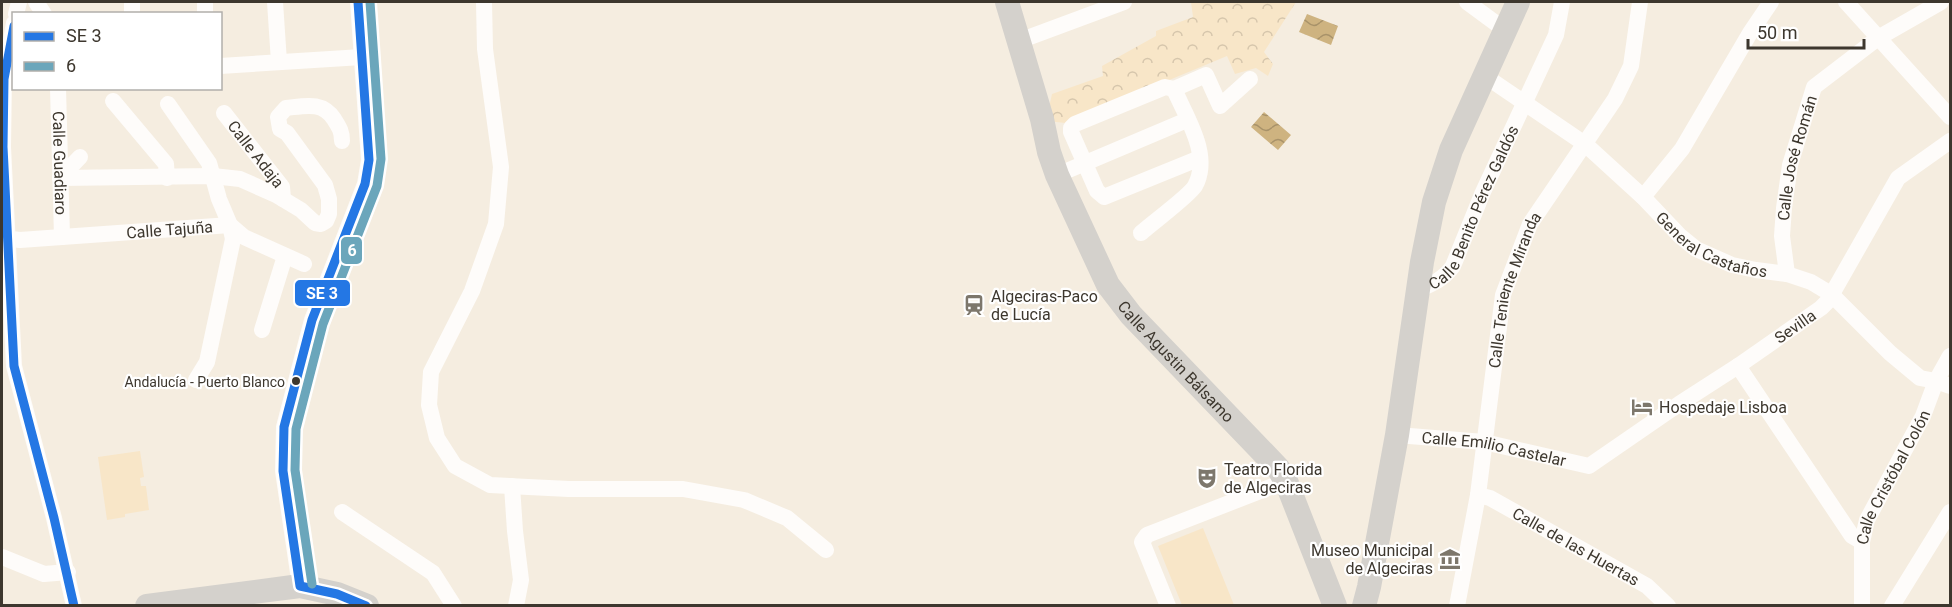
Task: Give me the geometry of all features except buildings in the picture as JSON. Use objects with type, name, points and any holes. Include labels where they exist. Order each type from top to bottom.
[{"type":"main road","name":"Calle Agustin Bálsamo","points":[[1007,2],[1042,119],[1049,152],[1094,256],[1118,299],[1145,331],[1278,468],[1286,480],[1335,606]]},
{"type":"main road","points":[[1418,290],[1434,202],[1451,150],[1518,2]]},
{"type":"main road","name":"Calle Benito Pérez Galdós","points":[[1349,606],[1366,596],[1397,435],[1418,290]]},
{"type":"main road","points":[[147,606],[300,586],[360,604]]},
{"type":"street","points":[[275,2],[279,62]]},
{"type":"street","points":[[300,586],[283,471],[284,428],[312,320],[365,184],[369,160],[358,2]]},
{"type":"street","points":[[484,2],[484,49],[501,167],[496,224],[472,291],[431,372],[429,405],[437,438],[455,466],[490,485],[569,489],[683,489],[744,500],[787,518],[826,549]]},
{"type":"street","points":[[1019,41],[1124,2]]},
{"type":"street","points":[[1467,2],[1505,30]]},
{"type":"street","name":"Calle Benito Pérez Galdós","points":[[1418,290],[1448,275],[1453,266],[1484,192],[1556,35],[1562,2]]},
{"type":"street","name":"Calle Teniente Miranda","points":[[1457,606],[1478,495],[1503,295],[1530,224],[1615,99],[1631,66],[1640,2]]},
{"type":"street","points":[[1643,198],[1682,149],[1750,33],[1772,2]]},
{"type":"street","points":[[1846,2],[1950,117]]},
{"type":"street","name":"Calle José Román","points":[[1787,274],[1782,236],[1790,165],[1814,87],[1878,38],[1941,2]]},
{"type":"street","points":[[12,34],[4,79],[2,146],[4,238],[14,366],[68,572],[74,606]]},
{"type":"street","points":[[222,66],[362,57]]},
{"type":"street","points":[[1200,158],[1104,197],[1097,192],[1071,130],[1073,125],[1165,87],[1174,88],[1206,75],[1220,106],[1250,79]]},
{"type":"street","name":"General Castaños","points":[[1485,76],[1585,144],[1696,249],[1732,265],[1787,274],[1811,282],[1831,294],[1890,353],[1920,378],[1943,383]]},
{"type":"street","points":[[1141,232],[1194,188],[1200,171],[1200,149],[1174,88]]},
{"type":"street","name":"Calle Guadiaro","points":[[58,90],[62,237]]},
{"type":"street","points":[[113,101],[166,164],[167,178]]},
{"type":"street","points":[[168,104],[209,164],[234,239],[207,362],[196,380]]},
{"type":"street","points":[[60,178],[213,176],[240,179],[283,199],[301,210],[315,224],[321,224],[328,218],[329,199],[326,185],[287,133],[280,129],[278,117],[286,108],[315,106],[326,110],[342,131],[342,141]]},
{"type":"street","name":"Calle Adaja","points":[[224,113],[282,187],[283,199]]},
{"type":"street","points":[[1057,175],[1187,120]]},
{"type":"street","name":"Sevilla","points":[[1589,466],[1821,308],[1828,301],[1898,178],[1950,141]]},
{"type":"street","points":[[60,178],[80,157]]},
{"type":"street","name":"Calle Tajuña","points":[[4,238],[20,240],[230,225],[244,237],[304,264]]},
{"type":"street","points":[[262,330],[285,256]]},
{"type":"street","name":"Calle Cristóbal Colón","points":[[1862,606],[1862,542],[1867,520],[1943,383],[1950,356]]},
{"type":"street","points":[[1738,366],[1852,536],[1862,542]]},
{"type":"street","name":"Calle Emilio Castelar","points":[[1397,435],[1484,442],[1589,466]]},
{"type":"street","points":[[1168,606],[1142,542],[1148,535],[1286,480]]},
{"type":"street","points":[[512,486],[521,580],[516,606]]},
{"type":"street","name":"Calle de las Huertas","points":[[1478,495],[1490,498],[1647,586],[1668,606]]},
{"type":"street","points":[[342,512],[433,573],[454,606]]},
{"type":"street","points":[[1892,606],[1950,512]]},
{"type":"street","points":[[2,557],[44,574],[68,572]]},
{"type":"green space","points":[[1191,2],[1296,2],[1264,52],[1273,64],[1268,76],[1256,68],[1235,74],[1227,56],[1066,123],[1046,121],[1052,94],[1103,76],[1102,66],[1156,36],[1156,31],[1193,17]]},
{"type":"green space","points":[[140,451],[144,477],[140,478],[141,486],[146,486],[149,510],[107,520],[98,457]]},
{"type":"green space","points":[[1203,528],[1234,605],[1182,605],[1158,546]]},
{"type":"water","points":[[1307,14],[1338,26],[1331,45],[1299,32]]},
{"type":"water","points":[[1264,112],[1291,135],[1278,150],[1251,127]]},
{"type":"transit line","points":[[300,586],[283,471],[284,427],[312,320],[365,184],[369,160],[358,2]]},
{"type":"transit line","name":"6","points":[[312,584],[295,470],[296,429],[323,324],[377,186],[381,159],[370,2]]},
{"type":"transit line","points":[[12,37],[4,79],[3,147],[14,366],[54,518],[74,606]]},
{"type":"transit line","points":[[300,586],[337,594],[366,606]]},
{"type":"place","name":"Algeciras-Paco de Lucía","points":[[974,305]]},
{"type":"place","name":"Andalucía - Puerto Blanco","points":[[296,381]]},
{"type":"place","name":"Hospedaje Lisboa","points":[[1642,407]]},
{"type":"place","name":"Teatro Florida de Algeciras","points":[[1207,478]]},
{"type":"place","name":"Museo Municipal de Algeciras","points":[[1450,559]]}]
